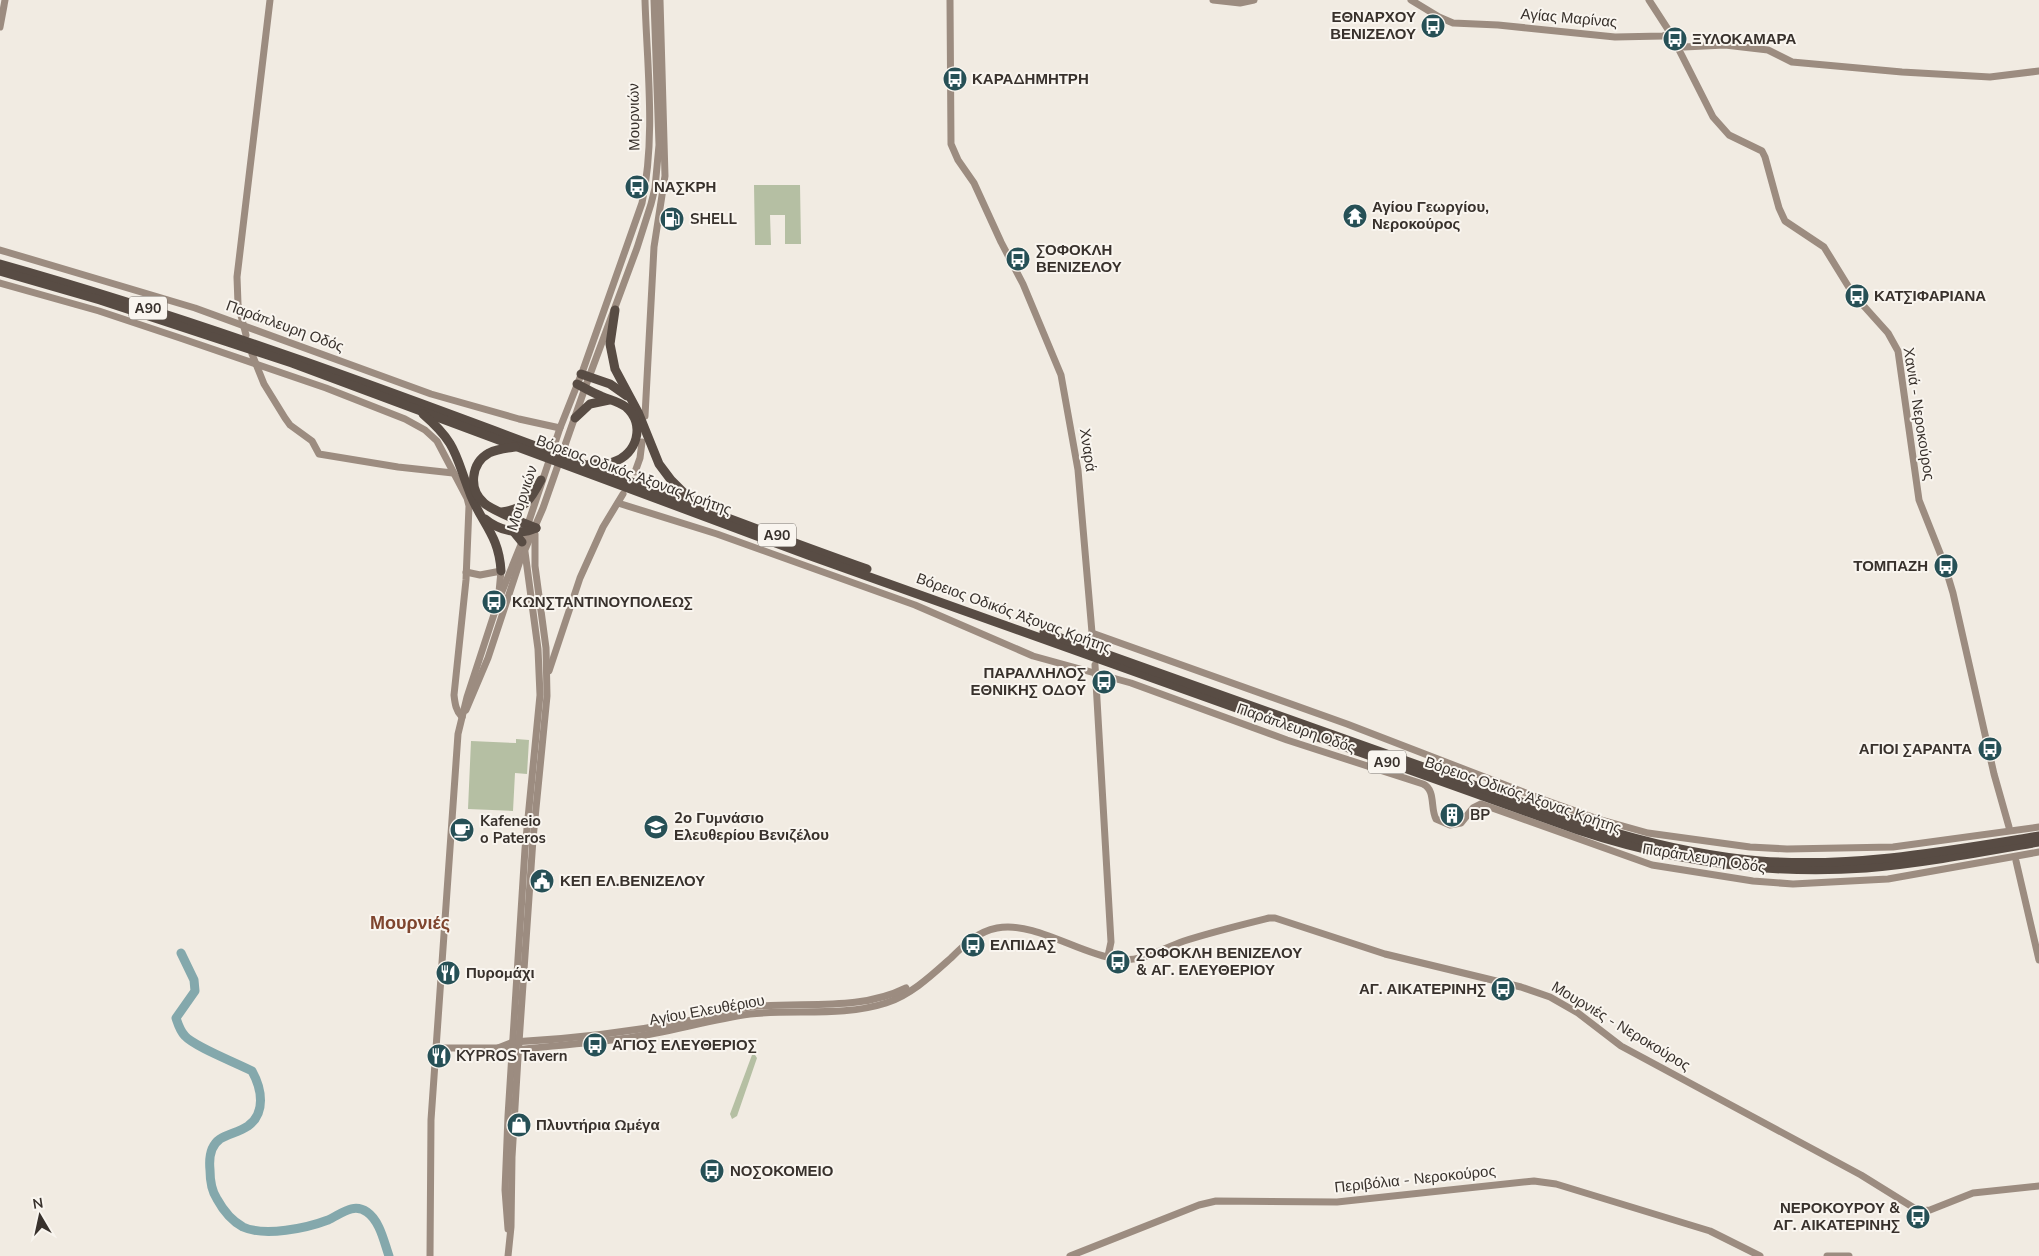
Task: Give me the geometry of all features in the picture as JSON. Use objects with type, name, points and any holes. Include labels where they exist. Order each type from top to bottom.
[{"type":"highway","name":"Βόρειος Οδικός Άξονας Κρήτης","points":[[0,264],[102,293],[295,357],[808,555],[1594,835],[1648,850],[1698,860],[1761,868],[1821,869],[1886,866],[2039,842]]},
{"type":"highway","name":"Βόρειος Οδικός Άξονας Κρήτης","points":[[0,271],[185,327],[292,363],[518,447],[535,449]]},
{"type":"highway","points":[[615,310],[611,336],[611,352],[615,369],[660,464],[671,480],[695,505]]},
{"type":"highway","points":[[585,376],[615,387],[632,402]]},
{"type":"highway","points":[[581,386],[626,408],[634,417],[637,429],[635,445],[626,455],[613,462],[587,464]]},
{"type":"highway","points":[[575,418],[590,404],[611,400]]},
{"type":"highway","points":[[417,409],[448,439],[461,464],[471,495],[497,543],[501,571]]},
{"type":"highway","points":[[518,447],[489,453],[478,464],[474,473],[474,485],[478,496],[484,504],[530,528]]},
{"type":"highway","name":"Βόρειος Οδικός Άξονας Κρήτης","points":[[576,464],[587,464],[868,569],[1580,823],[1648,843],[1740,859],[1785,862],[1838,862],[1904,857],[2039,836]]},
{"type":"highway","points":[[502,512],[527,504],[541,480]]},
{"type":"highway","points":[[483,517],[494,525],[512,531],[530,528]]},
{"type":"highway","points":[[512,531],[524,546]]},
{"type":"highway","points":[[1428,776],[1435,786]]},
{"type":"highway","points":[[1475,800],[1486,797]]},
{"type":"street","points":[[0,26],[5,0]]},
{"type":"street","points":[[246,335],[238,304],[237,277],[270,0]]},
{"type":"street","name":"Μουρνιών","points":[[585,376],[638,218],[646,185],[649,144],[645,0]]},
{"type":"street","points":[[514,1045],[518,1031],[525,849],[540,695],[542,649],[530,528],[575,418],[581,386],[615,310],[639,244],[651,204],[658,164],[659,120],[654,0]]},
{"type":"street","points":[[645,416],[655,242],[665,176],[660,0]]},
{"type":"street","name":"Χναρά","points":[[950,0],[951,144],[958,160],[974,183],[1016,270],[1050,346],[1064,388],[1078,470],[1093,644]]},
{"type":"street","points":[[1213,0],[1240,3],[1254,0]]},
{"type":"street","name":"Αγίας Μαρίνας","points":[[1411,0],[1439,18],[1454,23],[1498,25],[1615,37],[1663,36],[1671,34]]},
{"type":"street","name":"Χανιά - Νεροκούρος","points":[[1648,0],[1671,34],[1713,117],[1729,135],[1762,151],[1779,208],[1785,221],[1824,247],[1853,294],[1888,333],[1898,351],[1918,500],[1944,563],[1953,593],[1994,774],[2009,827]]},
{"type":"street","points":[[1677,45],[1684,48],[1725,45],[1768,50],[1788,61],[1886,70],[1990,77],[2039,71]]},
{"type":"street","points":[[639,244],[655,242]]},
{"type":"street","name":"Παράπλευρη Οδός","points":[[0,250],[195,308],[431,394],[560,428]]},
{"type":"street","points":[[0,283],[99,311],[255,363],[370,404],[416,424],[437,441],[467,498],[469,506],[466,572],[454,695],[455,706],[462,717],[458,742],[430,1150],[430,1256]]},
{"type":"street","points":[[252,354],[264,384],[285,418],[290,425],[312,441],[319,454],[398,467],[453,473]]},
{"type":"street","name":"Μουρνιών","points":[[462,717],[472,699],[488,658],[530,528],[541,480],[560,428],[581,386]]},
{"type":"street","points":[[635,472],[640,458],[642,442]]},
{"type":"street","points":[[508,1256],[514,1045],[518,1031],[548,676],[580,578],[622,494]]},
{"type":"street","name":"Παράπλευρη Οδός","points":[[618,502],[717,534],[907,602],[1033,656],[1096,668],[1131,683],[1287,740],[1427,785],[1431,792],[1434,815],[1443,823],[1456,825],[1461,823],[1476,806],[1487,806],[1604,850],[1652,865],[1753,881],[1810,883],[1888,879],[2039,852]]},
{"type":"street","points":[[524,546],[548,676]]},
{"type":"street","name":"Μουρνιών","points":[[462,717],[499,599],[524,546]]},
{"type":"street","points":[[466,572],[480,575],[501,571],[499,599]]},
{"type":"street","name":"Παράπλευρη Οδός","points":[[1092,633],[1347,724],[1538,798],[1598,819],[1648,833],[1750,847],[1787,850],[1893,847],[2039,826]]},
{"type":"street","points":[[542,649],[557,647]]},
{"type":"street","points":[[1096,668],[1107,869],[1107,903],[1111,942],[1108,956]]},
{"type":"street","points":[[2016,861],[2039,960]]},
{"type":"street","name":"Μουρνιές - Νεροκούρος","points":[[1108,956],[1128,959],[1143,958],[1205,935],[1269,918],[1283,920],[1385,954],[1521,987],[1550,997],[1578,1013],[1621,1046],[1861,1175],[1919,1211],[1930,1210],[1973,1193],[2039,1186]]},
{"type":"street","name":"Αγίου Ελευθέριου","points":[[514,1045],[628,1038],[752,1014],[872,1007],[895,1000],[913,990],[974,936],[990,929],[1003,927],[1027,929],[1108,956]]},
{"type":"street","name":"Αγίου Ελευθέριου","points":[[514,1045],[532,1041],[628,1031],[688,1021],[752,1007],[871,1000],[893,995],[928,977]]},
{"type":"street","points":[[518,1031],[532,1041]]},
{"type":"street","points":[[437,1048],[498,1048],[514,1045]]},
{"type":"street","name":"Περιβόλια - Νεροκούρος","points":[[1070,1256],[1199,1205],[1216,1201],[1338,1202],[1534,1181],[1556,1184],[1692,1225],[1720,1235],[1760,1256]]},
{"type":"street","points":[[1827,1256],[1849,1256]]},
{"type":"green space","points":[[754,185],[800,185],[801,244],[785,244],[785,215],[770,215],[771,245],[755,245]]},
{"type":"green space","points":[[516,739],[529,740],[527,774],[515,773],[513,811],[468,809],[471,741],[516,743]]},
{"type":"green space","points":[[752,1055],[755,1055],[757,1058],[737,1116],[732,1119],[730,1114]]},
{"type":"waterway","points":[[181,953],[194,980],[195,991],[176,1018],[180,1030],[198,1045],[252,1071],[260,1093],[260,1108],[254,1121],[245,1128],[220,1139],[212,1149],[210,1162],[211,1182],[213,1192],[222,1207],[239,1225],[252,1230],[263,1231],[309,1226],[352,1209],[362,1209],[375,1221],[389,1256]]},
{"type":"place","name":"ΕΘΝΑΡΧΟΥ ΒΕΝΙΖΕΛΟΥ","points":[[1433,26]]},
{"type":"place","name":"ΞΥΛΟΚΑΜΑΡΑ","points":[[1675,39]]},
{"type":"place","name":"ΚΑΡΑΔΗΜΗΤΡΗ","points":[[955,79]]},
{"type":"place","name":"ΝΑΣΚΡΗ","points":[[637,187]]},
{"type":"place","name":"Αγίου Γεωργίου, Νεροκούρος","points":[[1355,216]]},
{"type":"place","name":"SHELL","points":[[672,219]]},
{"type":"place","name":"ΣΟΦΟΚΛΗ ΒΕΝΙΖΕΛΟΥ","points":[[1018,259]]},
{"type":"place","name":"ΚΑΤΣΙΦΑΡΙΑΝΑ","points":[[1857,296]]},
{"type":"place","name":"ΤΟΜΠΑΖΗ","points":[[1946,566]]},
{"type":"place","name":"ΚΩΝΣΤΑΝΤΙΝΟΥΠΟΛΕΩΣ","points":[[494,602]]},
{"type":"place","name":"ΠΑΡΑΛΛΗΛΟΣ ΕΘΝΙΚΗΣ ΟΔΟΥ","points":[[1104,682]]},
{"type":"place","name":"ΑΓΙΟΙ ΣΑΡΑΝΤΑ","points":[[1990,749]]},
{"type":"place","name":"BP","points":[[1452,815]]},
{"type":"place","name":"2ο Γυμνάσιο Ελευθερίου Βενιζέλου","points":[[656,827]]},
{"type":"place","name":"Kafeneio o Pateros","points":[[462,830]]},
{"type":"place","name":"ΚΕΠ ΕΛ.ΒΕΝΙΖΕΛΟΥ","points":[[542,881]]},
{"type":"place","name":"ΕΛΠΙΔΑΣ","points":[[973,945]]},
{"type":"place","name":"ΣΟΦΟΚΛΗ ΒΕΝΙΖΕΛΟΥ & ΑΓ. ΕΛΕΥΘΕΡΙΟΥ","points":[[1118,962]]},
{"type":"place","name":"Πυρομάχι","points":[[448,973]]},
{"type":"place","name":"ΑΓ. ΑΙΚΑΤΕΡΙΝΗΣ","points":[[1503,989]]},
{"type":"place","name":"ΑΓΙΟΣ ΕΛΕΥΘΕΡΙΟΣ","points":[[595,1045]]},
{"type":"place","name":"KYPROS Tavern","points":[[439,1056]]},
{"type":"place","name":"Πλυντήρια Ωμέγα","points":[[519,1125]]},
{"type":"place","name":"ΝΟΣΟΚΟΜΕΙΟ","points":[[712,1171]]},
{"type":"place","name":"ΝΕΡΟΚΟΥΡΟΥ & ΑΓ. ΑΙΚΑΤΕΡΙΝΗΣ","points":[[1918,1217]]},
{"type":"district","name":"Μουρνιές","points":[[410,923]]}]
